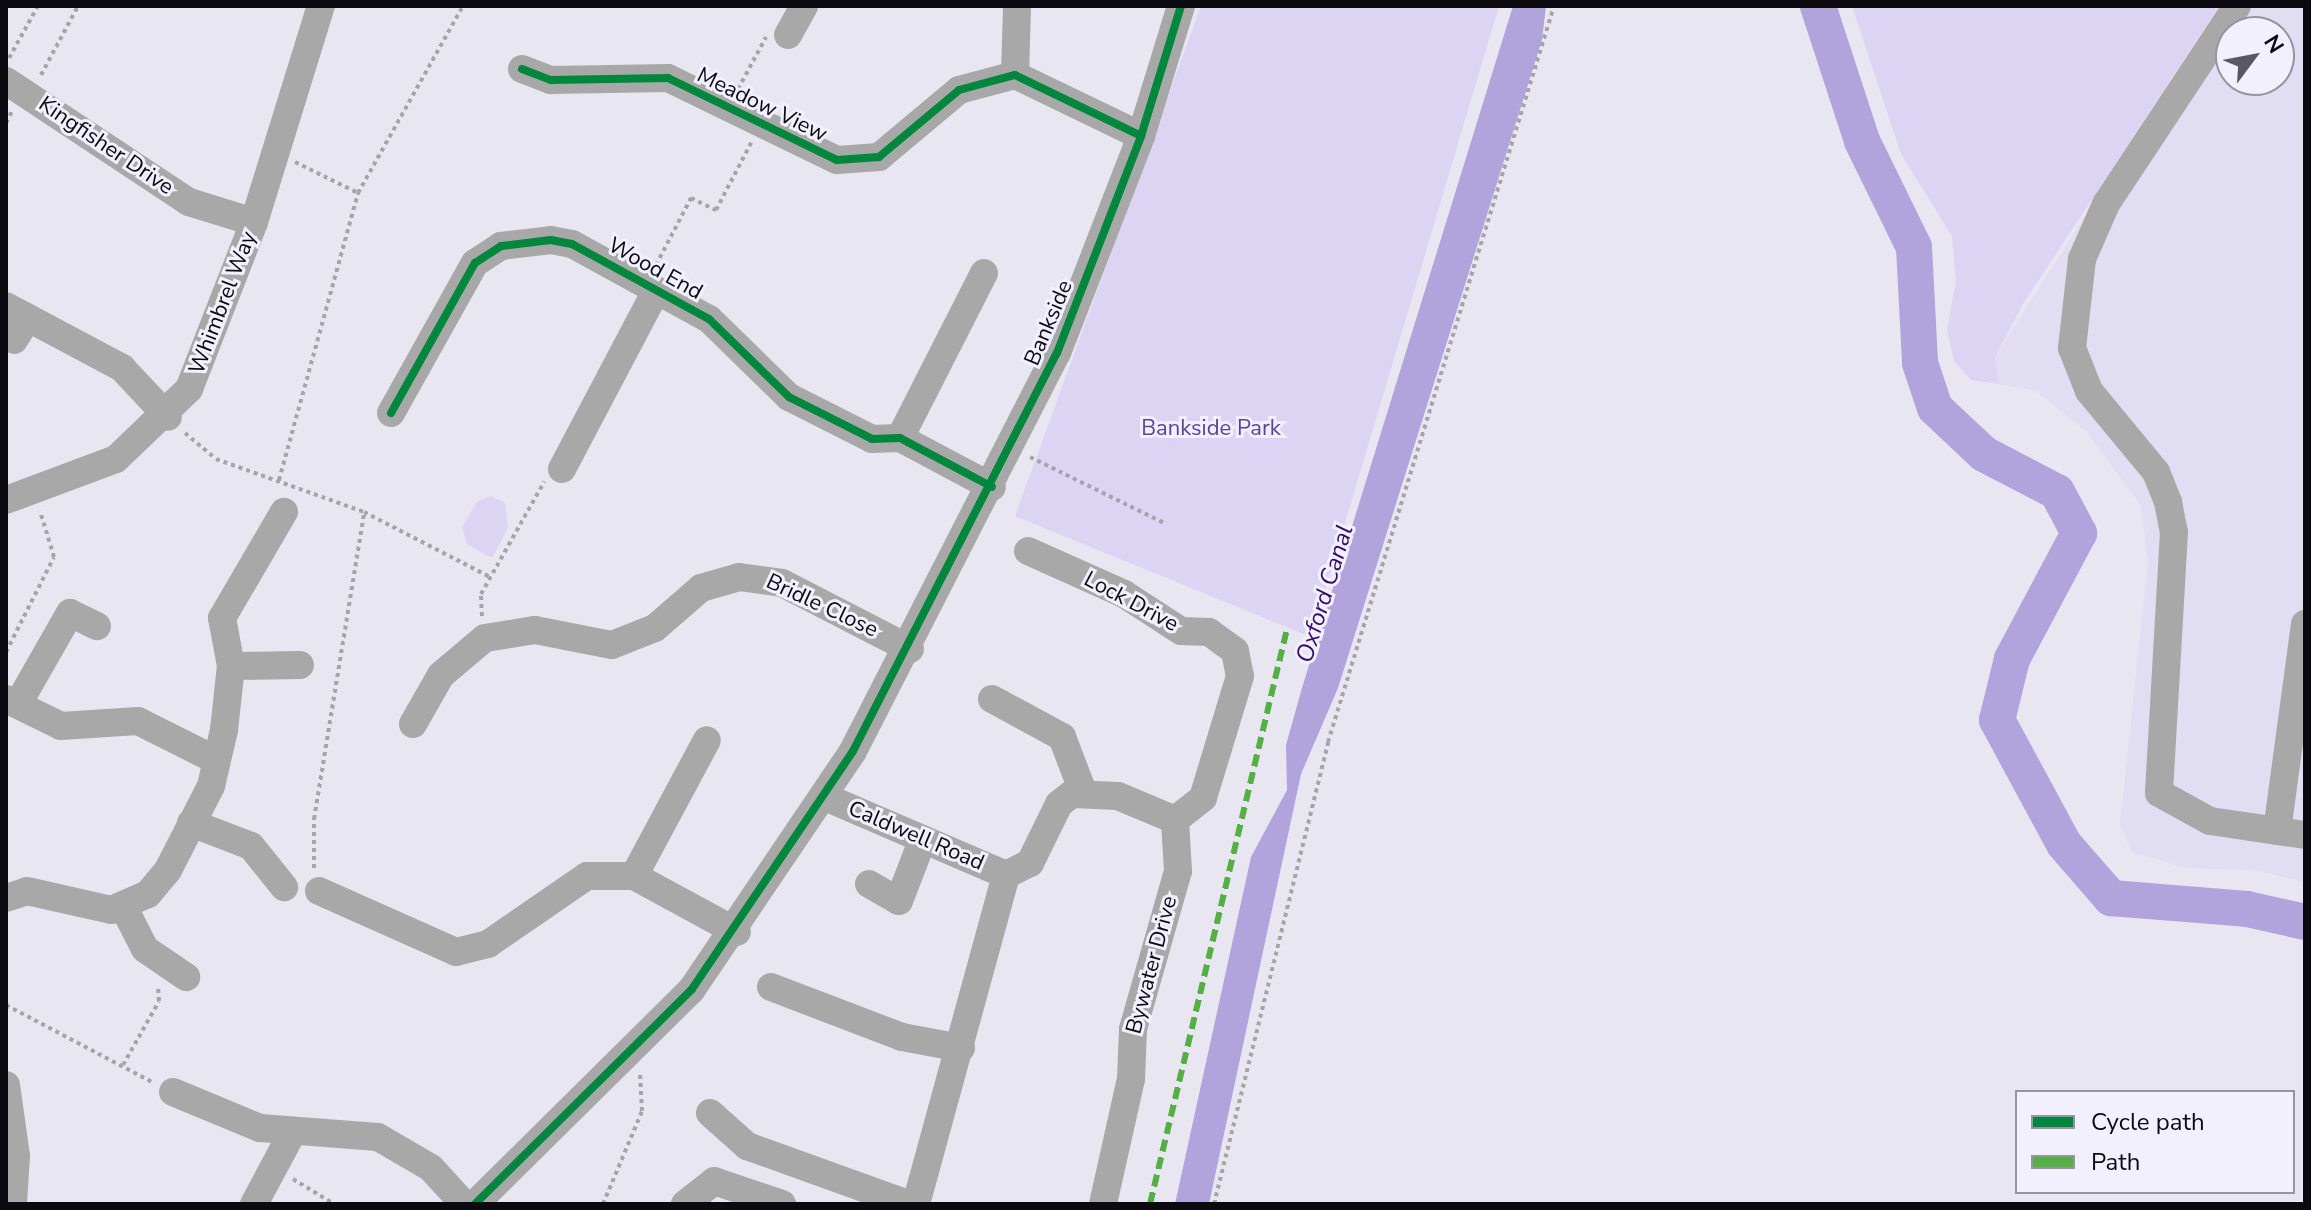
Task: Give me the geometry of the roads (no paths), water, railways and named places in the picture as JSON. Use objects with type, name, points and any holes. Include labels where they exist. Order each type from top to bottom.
[{"type":"street","name":"Whimbrel Way","points":[[6,500],[35,494],[116,459],[168,417],[189,389],[254,222],[321,6]]},
{"type":"street","points":[[788,35],[804,6]]},
{"type":"street","name":"Bankside","points":[[475,1204],[642,1045],[737,932],[825,797],[910,649],[1057,353],[1141,136],[1181,6]]},
{"type":"street","points":[[2237,6],[2106,204],[2082,259],[2072,348],[2089,391],[2156,472],[2168,502],[2174,532],[2159,793],[2186,813],[2291,833],[2305,624]]},
{"type":"street","points":[[1017,7],[1015,75],[1141,136]]},
{"type":"street","name":"Meadow View","points":[[522,69],[551,80],[668,78],[814,154],[879,157],[959,90],[1015,75]]},
{"type":"street","name":"Kingfisher Drive","points":[[6,81],[189,202],[254,222]]},
{"type":"street","name":"Wood End","points":[[391,413],[457,284],[501,246],[526,240],[572,244],[709,319],[789,397],[872,439],[900,438],[992,487]]},
{"type":"street","points":[[900,438],[984,273]]},
{"type":"street","name":"Wood End","points":[[562,469],[651,288]]},
{"type":"street","points":[[16,321],[122,368],[168,417]]},
{"type":"street","points":[[6,898],[27,891],[89,908],[123,906],[148,894],[168,870],[211,786],[231,666],[222,618],[284,512]]},
{"type":"street","name":"Lock Drive","points":[[1028,551],[1124,594],[1181,631],[1209,632],[1235,651],[1240,676],[1203,798],[1191,814],[1175,820]]},
{"type":"street","name":"Bridle Close","points":[[413,724],[441,675],[485,638],[535,630],[612,645],[655,628],[701,588],[758,576],[910,649]]},
{"type":"street","points":[[97,626],[70,613],[18,694],[61,726],[138,721],[216,760]]},
{"type":"street","points":[[231,666],[300,665]]},
{"type":"street","points":[[992,699],[1062,737],[1083,792]]},
{"type":"street","points":[[634,876],[707,740]]},
{"type":"street","points":[[1012,873],[1030,863],[1059,804],[1083,792],[1118,796],[1175,820]]},
{"type":"street","name":"Caldwell Road","points":[[825,797],[922,841],[1012,873],[917,1203]]},
{"type":"street","name":"Bywater Drive","points":[[1103,1204],[1131,1079],[1133,1029],[1178,871],[1175,820]]},
{"type":"street","points":[[191,823],[251,846],[297,877],[456,952],[488,944],[587,876],[634,876],[737,932]]},
{"type":"street","points":[[869,884],[899,901],[922,841]]},
{"type":"street","points":[[123,906],[145,949],[178,972]]},
{"type":"street","points":[[771,987],[902,1037],[961,1048]]},
{"type":"street","points":[[6,1087],[16,1156],[13,1204]]},
{"type":"street","points":[[173,1092],[292,1133],[378,1137],[431,1168],[464,1204]]},
{"type":"street","points":[[710,1113],[747,1146],[917,1203]]},
{"type":"street","points":[[254,1204],[292,1133]]},
{"type":"street","points":[[685,1204],[714,1181],[782,1204]]},
{"type":"waterway","points":[[1818,6],[1862,141],[1914,247],[1920,363],[1935,408],[1984,454],[2057,492],[2079,533],[2012,659],[1997,720],[2064,844],[2111,898],[2247,909],[2305,922]]},
{"type":"park label","name":"Bankside Park","points":[[1211,429]]},
{"type":"water label","name":"Oxford Canal","points":[[1325,594]]}]
